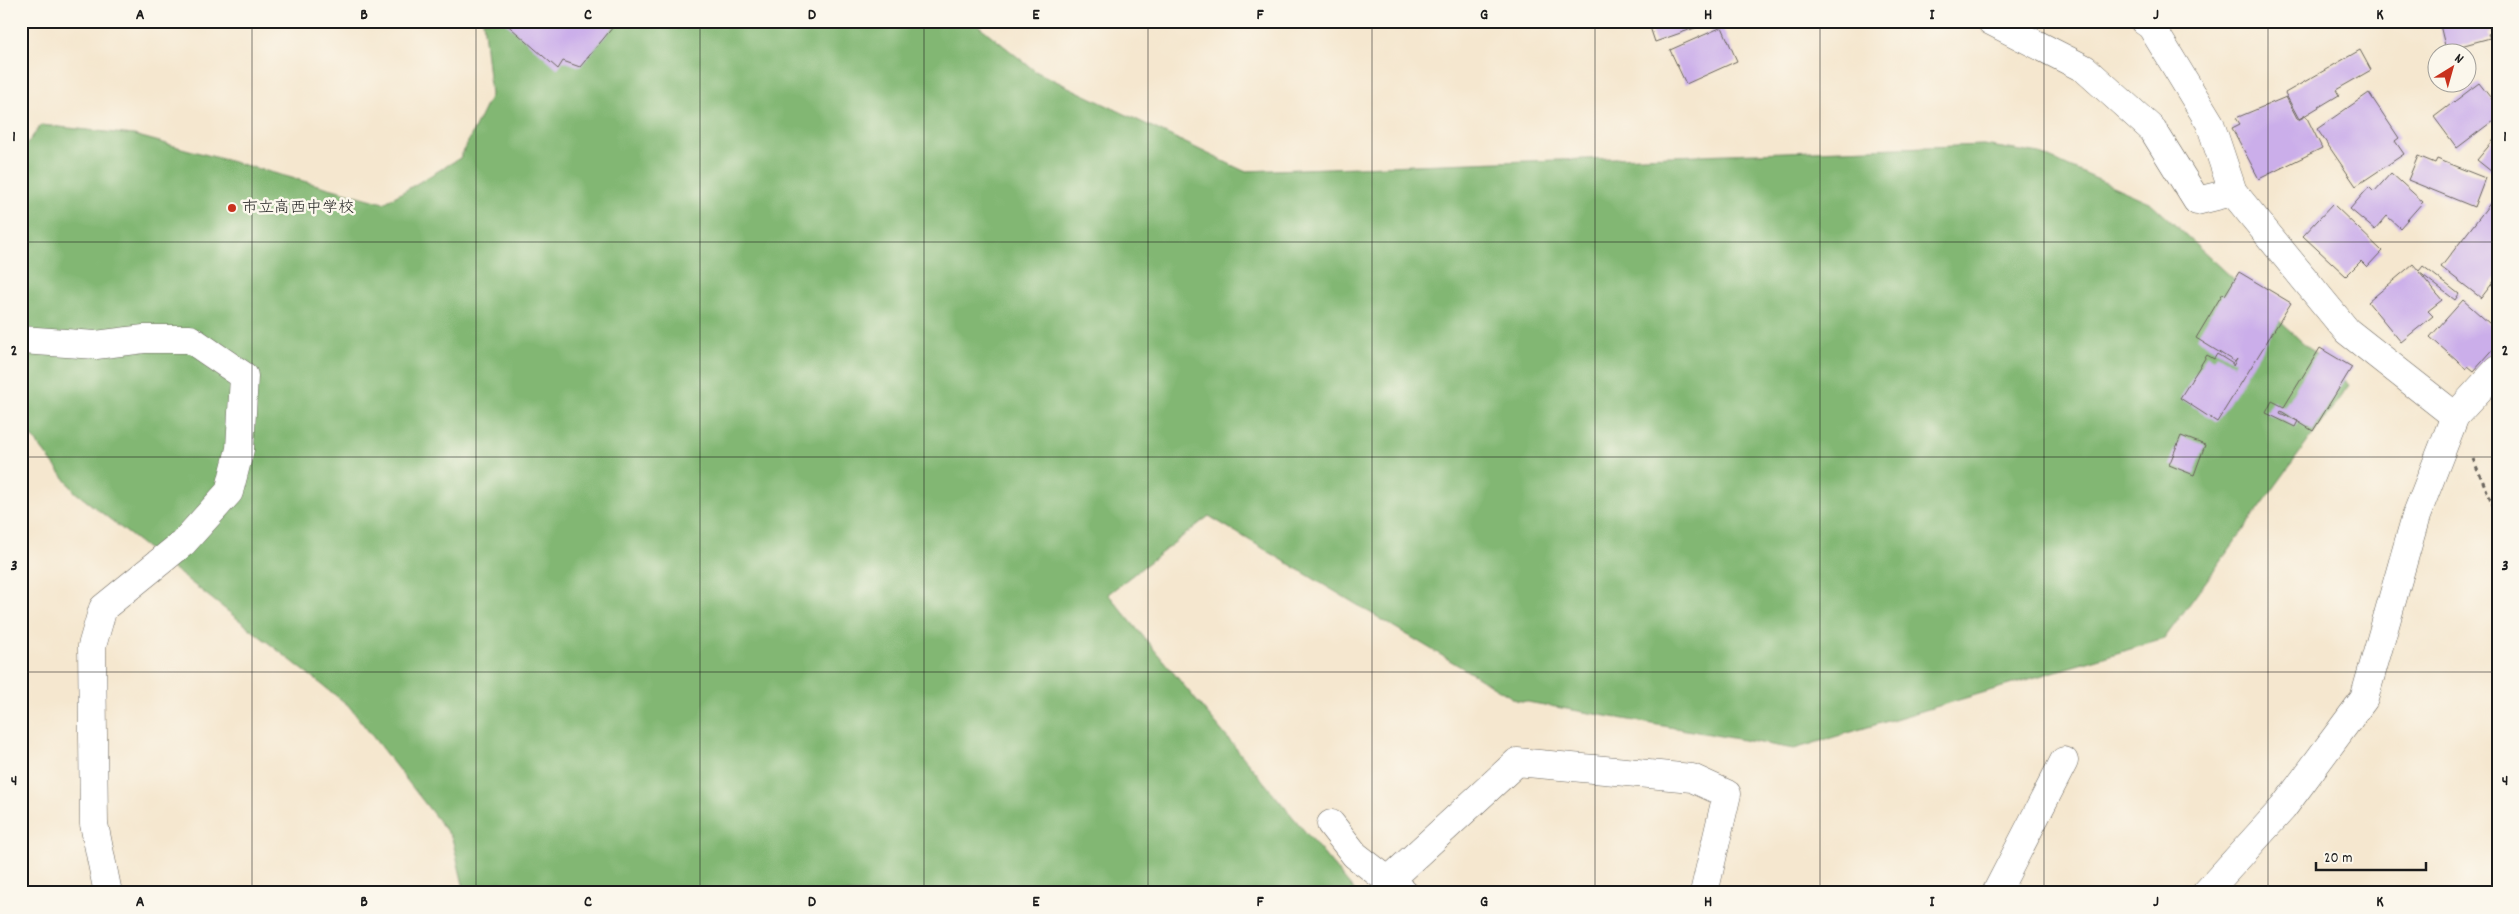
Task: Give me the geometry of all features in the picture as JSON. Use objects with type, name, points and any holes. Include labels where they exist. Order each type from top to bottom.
[{"type":"street","points":[[1991,21],[2085,70],[2153,130],[2197,201],[2232,192]]},
{"type":"street","points":[[2152,23],[2210,123],[2232,192],[2348,331],[2455,416]]},
{"type":"street","points":[[21,340],[96,345],[144,339],[190,339],[244,376],[240,449],[229,492],[182,543],[103,608],[92,646],[94,824],[108,893]]},
{"type":"street","points":[[2206,893],[2283,808],[2364,699],[2416,516],[2455,416],[2498,369]]},
{"type":"street","points":[[1996,893],[2064,761]]},
{"type":"street","points":[[1331,824],[1355,856],[1396,887],[1517,762],[1692,778],[1727,794],[1704,893]]},
{"type":"path","points":[[2455,416],[2498,516]]},
{"type":"green space","points":[[483,21],[973,21],[1035,71],[1244,171],[1984,145],[2040,154],[2151,203],[2349,385],[2164,639],[1794,749],[1516,700],[1209,516],[1108,594],[1356,893],[465,893],[452,838],[348,705],[75,492],[21,422],[21,152],[41,125],[134,135],[384,203],[460,158],[491,95]]},
{"type":"building","points":[[503,21],[618,21],[580,67],[563,61],[558,69]]},
{"type":"building","points":[[1648,21],[1705,21],[1706,24],[1655,42]]},
{"type":"building","points":[[2439,21],[2488,21],[2491,33],[2488,34],[2490,38],[2475,42],[2444,42]]},
{"type":"building","points":[[1722,27],[1737,61],[1686,84],[1670,50]]},
{"type":"building","points":[[2360,50],[2371,70],[2336,90],[2339,95],[2299,119],[2285,93]]},
{"type":"building","points":[[2479,83],[2498,107],[2498,117],[2457,148],[2434,117],[2467,92],[2476,92],[2476,85]]},
{"type":"building","points":[[2369,93],[2399,138],[2395,141],[2404,154],[2356,186],[2317,129]]},
{"type":"building","points":[[2286,97],[2298,120],[2306,116],[2322,148],[2259,179],[2232,128],[2240,124],[2236,118]]},
{"type":"building","points":[[2498,135],[2498,170],[2495,168],[2492,172],[2477,160]]},
{"type":"building","points":[[2418,156],[2435,163],[2437,159],[2485,178],[2474,207],[2408,180]]},
{"type":"building","points":[[2391,173],[2423,202],[2400,228],[2387,216],[2375,230],[2350,209],[2369,187],[2374,192]]},
{"type":"building","points":[[2495,197],[2498,199],[2498,276],[2481,298],[2441,267]]},
{"type":"building","points":[[2333,204],[2382,251],[2367,267],[2361,261],[2346,276],[2303,236]]},
{"type":"building","points":[[2413,264],[2419,271],[2423,266],[2459,294],[2455,300],[2419,272],[2442,300],[2428,311],[2433,316],[2401,342],[2368,302]]},
{"type":"building","points":[[2239,272],[2291,303],[2217,422],[2180,398],[2207,355],[2214,359],[2217,354],[2233,364],[2233,366],[2237,359],[2235,362],[2196,338],[2223,293],[2225,295]]},
{"type":"building","points":[[2463,300],[2498,331],[2498,344],[2474,371],[2468,366],[2466,369],[2430,337]]},
{"type":"building","points":[[2320,348],[2352,367],[2313,431],[2298,421],[2295,427],[2266,413],[2272,401],[2284,407]],"holes":[[[2281,411],[2295,419],[2280,413]]]},
{"type":"building","points":[[2181,436],[2205,445],[2194,475],[2169,465]]},
{"type":"place","name":"市立高西中学校","points":[[232,208]]}]
